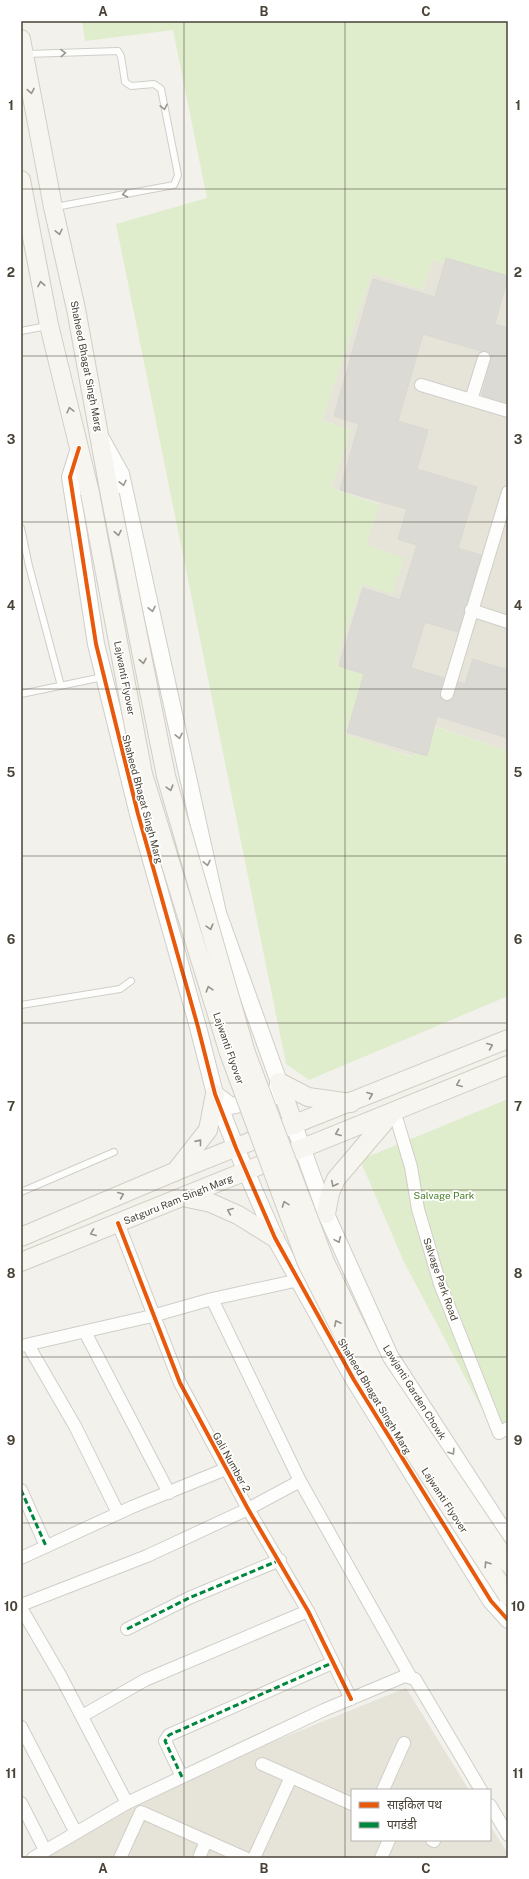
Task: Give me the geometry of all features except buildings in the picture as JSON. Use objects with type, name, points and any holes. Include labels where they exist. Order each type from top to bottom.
[{"type":"main road","name":"Shaheed Bhagat Singh Marg","points":[[22,46],[53,207],[76,308],[100,435]]},
{"type":"main road","points":[[21,180],[49,325],[79,448]]},
{"type":"main road","name":"Lajwanti Flyover","points":[[100,435],[110,495],[166,776],[246,1053],[325,1262],[376,1367],[508,1563]]},
{"type":"main road","name":"Lajwanti Flyover","points":[[79,448],[90,494],[143,774],[230,1053],[306,1261],[363,1374],[508,1596]]},
{"type":"main road","points":[[21,1237],[174,1172],[351,1103],[508,1038]]},
{"type":"main road","points":[[246,1171],[508,1064]]},
{"type":"main road","name":"Shaheed Bhagat Singh Marg","points":[[279,1082],[294,1125]]},
{"type":"main road","points":[[279,1082],[308,1097],[351,1103]]},
{"type":"main road","points":[[174,1172],[208,1130],[215,1094]]},
{"type":"main road","points":[[326,1214],[330,1193],[336,1179],[394,1110]]},
{"type":"main road","name":"Satguru Ram Singh Marg","points":[[21,1262],[246,1171]]},
{"type":"main road","points":[[182,1197],[211,1203],[238,1215],[275,1238]]},
{"type":"street","points":[[471,400],[484,358]]},
{"type":"street","points":[[421,385],[508,411]]},
{"type":"street","name":"Shaheed Bhagat Singh Marg","points":[[100,435],[121,474],[218,913],[279,1082]]},
{"type":"street","name":"Shaheed Bhagat Singh Marg","points":[[79,448],[70,477],[96,644],[138,814],[198,1027],[215,1094],[236,1148]]},
{"type":"street","points":[[446,694],[508,492]]},
{"type":"street","points":[[471,610],[508,622]]},
{"type":"street","points":[[215,1094],[232,1106],[274,1097],[279,1082]]},
{"type":"street","name":"Salvage Park Road","points":[[394,1110],[411,1167],[418,1209],[440,1284],[499,1433],[508,1428]]},
{"type":"street","name":"Lawjanti Garden Chowk","points":[[294,1125],[326,1214],[390,1356],[508,1538]]},
{"type":"street","points":[[236,1148],[246,1171]]},
{"type":"street","name":"Shaheed Bhagat Singh Marg","points":[[246,1171],[275,1238],[354,1380],[491,1601],[508,1620]]},
{"type":"street","name":"Gali Number 2","points":[[118,1223],[152,1316],[180,1383],[248,1509],[280,1560],[308,1611],[332,1663],[351,1699]]},
{"type":"street","points":[[118,1514],[75,1426],[25,1346],[152,1316],[212,1299],[299,1280]]},
{"type":"street","points":[[212,1299],[300,1481],[410,1676],[415,1679],[480,1789]]},
{"type":"street","points":[[85,1332],[169,1493]]},
{"type":"street","points":[[354,1380],[354,1363],[374,1352],[390,1356]]},
{"type":"street","points":[[21,1558],[118,1514],[226,1469]]},
{"type":"street","points":[[21,1604],[147,1556],[248,1509],[300,1481]]},
{"type":"street","points":[[21,1490],[46,1546]]},
{"type":"street","points":[[127,1629],[189,1598],[280,1560]]},
{"type":"street","points":[[21,1608],[60,1675],[127,1803]]},
{"type":"street","points":[[82,1716],[145,1680],[308,1611]]},
{"type":"street","points":[[182,1777],[165,1741],[168,1735],[332,1663]]},
{"type":"street","points":[[32,1858],[127,1803],[351,1699],[405,1676],[410,1676]]},
{"type":"street","points":[[21,1727],[76,1833]]},
{"type":"street","points":[[383,1789],[404,1743]]},
{"type":"street","points":[[262,1764],[351,1804]]},
{"type":"street","points":[[254,1858],[291,1777]]},
{"type":"street","points":[[21,1803],[45,1850]]},
{"type":"street","points":[[491,1806],[504,1820],[508,1835]]},
{"type":"street","points":[[120,1858],[141,1812],[245,1858]]},
{"type":"street","points":[[199,1858],[206,1841]]},
{"type":"street","points":[[381,1858],[389,1841]]},
{"type":"lane","points":[[22,46],[118,51],[122,56],[125,82],[131,86],[154,84],[161,90],[178,175],[174,185],[53,207]]},
{"type":"lane","points":[[21,332],[49,325]]},
{"type":"lane","points":[[21,528],[29,566],[61,686]]},
{"type":"lane","points":[[21,694],[104,676]]},
{"type":"lane","points":[[21,1005],[120,988],[131,980]]},
{"type":"lane","points":[[21,1192],[114,1152]]},
{"type":"shaded area","points":[[433,260],[508,285],[508,751],[426,723],[414,757],[345,734],[366,672],[336,661],[362,584],[366,545],[379,504],[331,488],[351,430],[322,420],[372,273],[423,290]]},
{"type":"shaded area","points":[[406,1688],[468,1789],[351,1789],[351,1841],[491,1841],[491,1827],[508,1854],[508,1858],[38,1858],[200,1771]]},
{"type":"green space","points":[[82,21],[508,21],[508,285],[433,260],[423,290],[372,273],[322,420],[351,430],[331,488],[380,505],[366,545],[404,558],[392,594],[362,584],[336,661],[366,672],[345,734],[413,757],[425,723],[508,751],[508,996],[309,1080],[286,1064],[116,224],[207,198],[173,30],[85,41]]},
{"type":"green space","name":"Salvage Park","points":[[508,1099],[508,1422],[493,1430],[404,1262],[360,1160]]},
{"type":"marked path","points":[[21,1490],[46,1546]]},
{"type":"marked path","points":[[127,1629],[189,1598],[280,1560]]},
{"type":"marked path","points":[[182,1777],[165,1741],[169,1735],[332,1663]]},
{"type":"cycle path","points":[[79,448],[70,477],[96,644],[138,814],[198,1027],[215,1094],[236,1148],[275,1238],[354,1380],[491,1601],[508,1620]]},
{"type":"cycle path","points":[[118,1223],[180,1383],[248,1509],[308,1611],[351,1699]]}]
